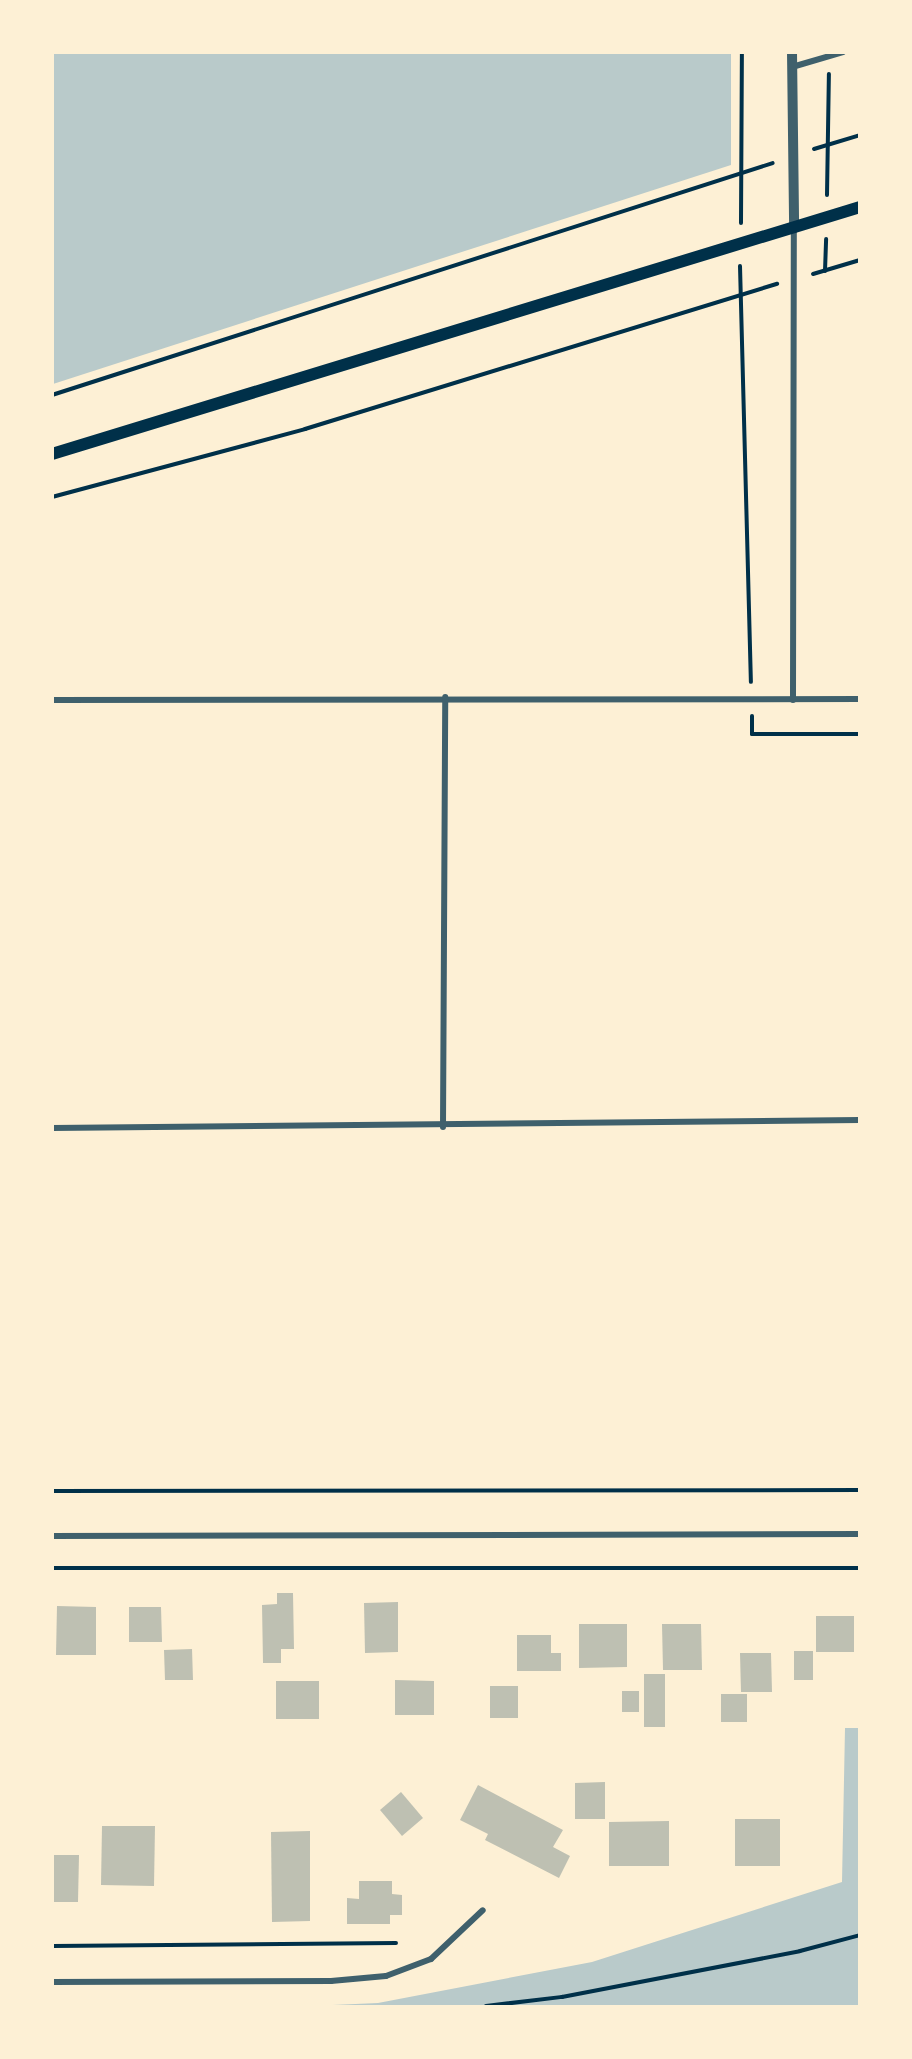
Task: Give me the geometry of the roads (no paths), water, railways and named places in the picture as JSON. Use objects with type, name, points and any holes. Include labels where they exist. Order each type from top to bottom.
[{"type":"main road","points":[[52,454],[860,207]]},
{"type":"street","points":[[792,52],[794,700]]},
{"type":"street","points":[[792,67],[843,52]]},
{"type":"street","points":[[443,1127],[445,697]]},
{"type":"street","points":[[52,700],[445,697],[860,699]]},
{"type":"street","points":[[52,1128],[443,1127],[860,1120]]},
{"type":"street","points":[[52,1536],[860,1534]]},
{"type":"street","points":[[52,1982],[331,1981],[386,1976],[431,1959],[483,1910]]}]
